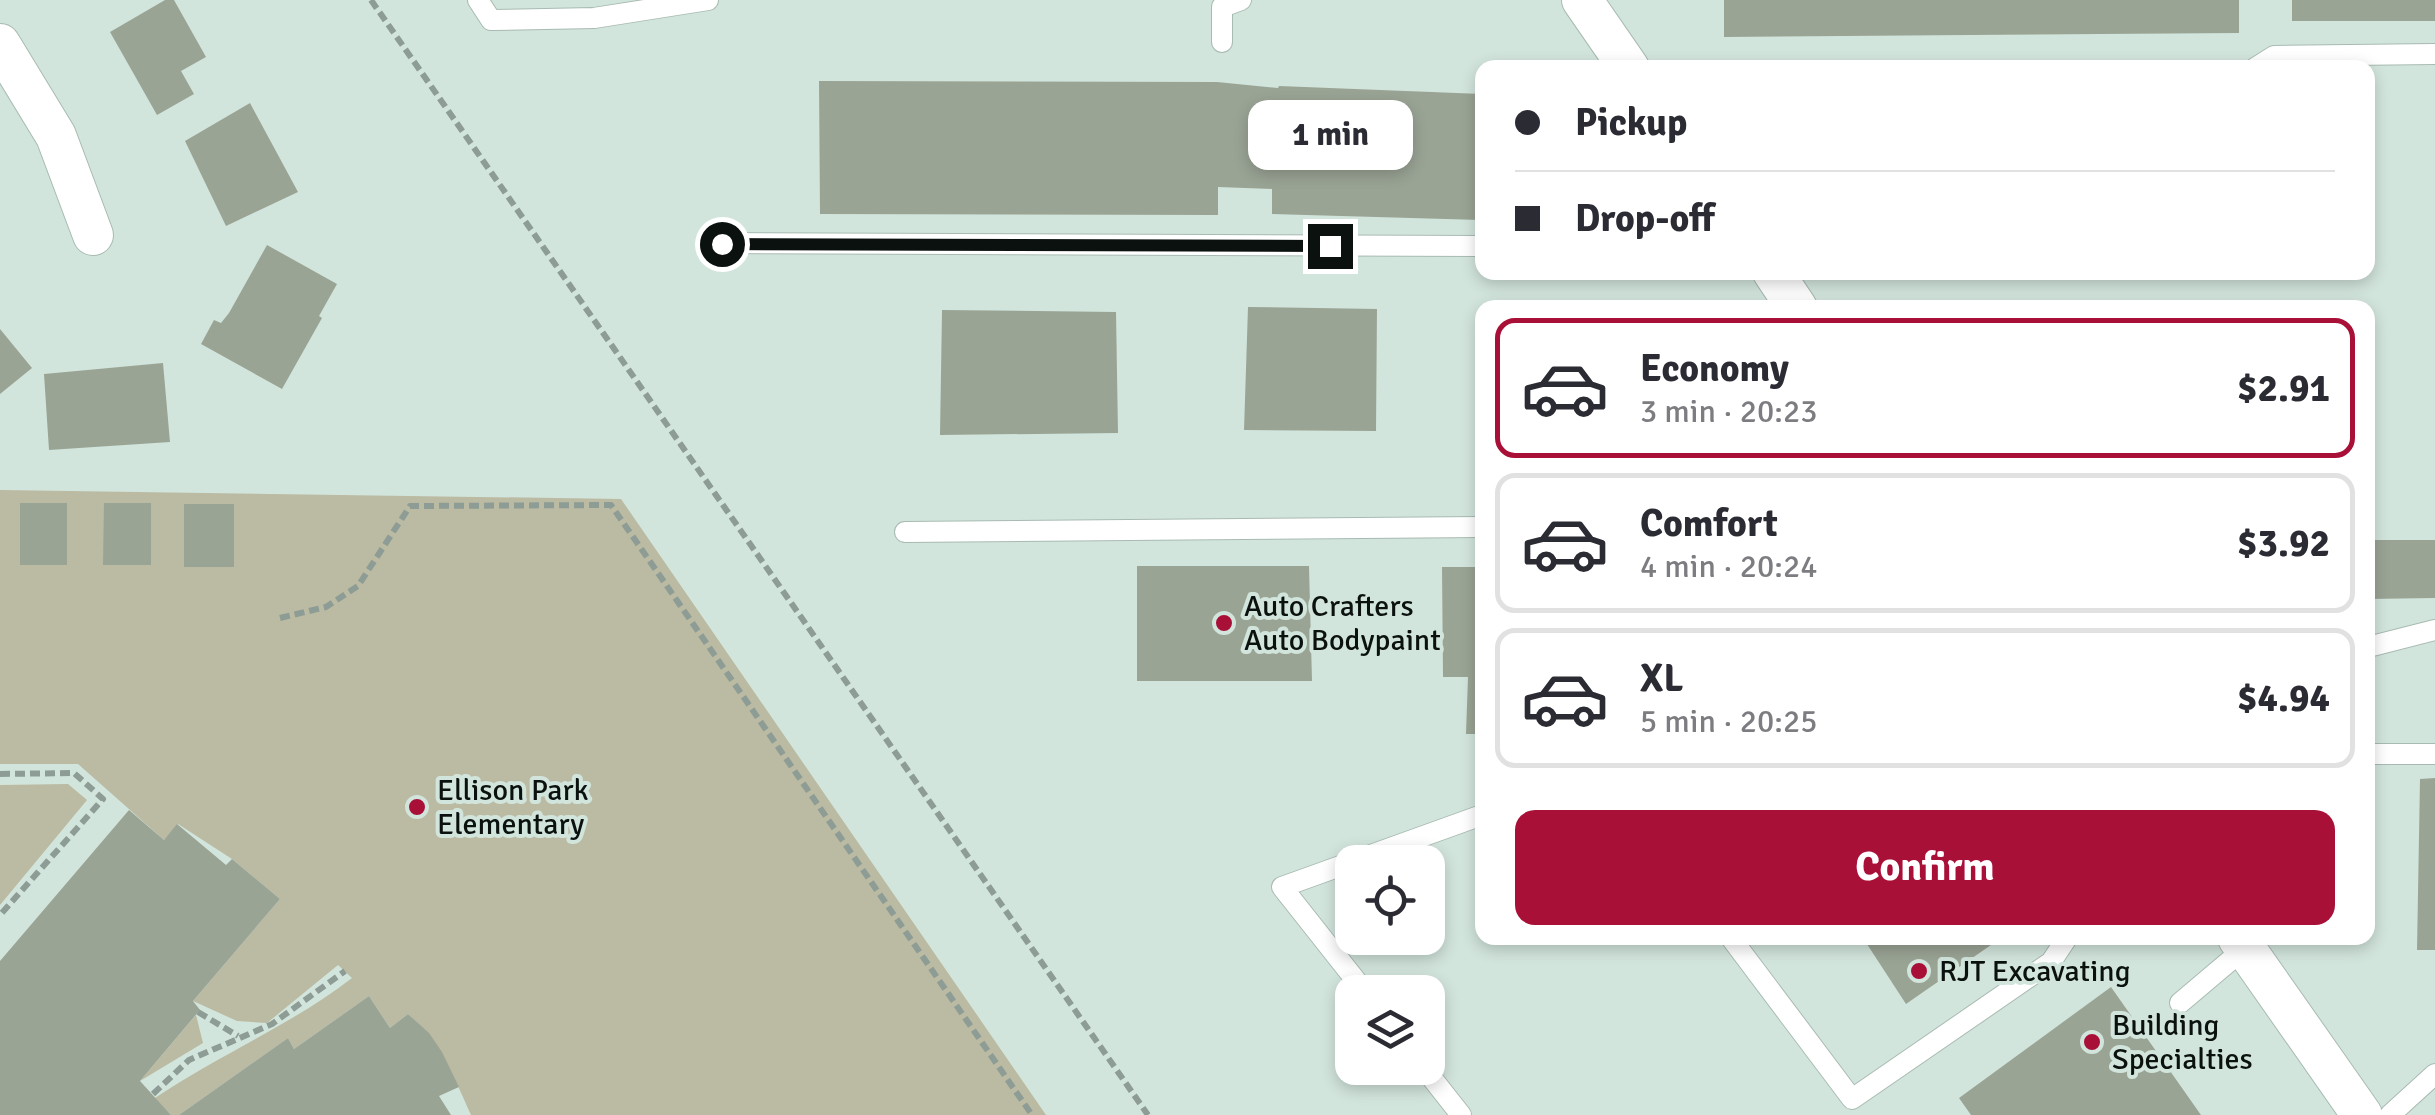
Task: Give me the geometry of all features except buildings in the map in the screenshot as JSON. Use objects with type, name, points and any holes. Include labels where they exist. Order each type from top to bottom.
[{"type":"street","points":[[1582,0],[1623,60]]},
{"type":"street","points":[[0,44],[56,136],[93,235]]},
{"type":"street","points":[[2243,945],[2362,1115]]},
{"type":"lane","points":[[478,0],[492,20],[594,18],[708,0]]},
{"type":"lane","points":[[1222,42],[1222,7],[1241,0]]},
{"type":"lane","points":[[2268,60],[2274,56],[2435,54]]},
{"type":"lane","points":[[722,244],[1475,246]]},
{"type":"lane","points":[[904,532],[1475,527]]},
{"type":"lane","points":[[2375,646],[2435,630]]},
{"type":"lane","points":[[2375,754],[2435,754]]},
{"type":"lane","points":[[1352,975],[1282,887],[1475,817]]},
{"type":"lane","points":[[1736,945],[1852,1099],[2051,962],[2062,945]]},
{"type":"lane","points":[[2180,1003],[2240,945]]},
{"type":"lane","points":[[2390,1115],[2435,1074]]},
{"type":"lane","points":[[1437,1085],[1461,1115]]},
{"type":"path","points":[[370,0],[1148,1115]]},
{"type":"path","points":[[280,618],[326,607],[358,586],[410,506],[611,505],[1032,1115]]},
{"type":"path","points":[[0,774],[74,773],[103,799],[0,915]]},
{"type":"path","points":[[152,1094],[189,1060],[272,1024],[345,971]]},
{"type":"path","points":[[198,1012],[239,1036]]},
{"type":"green space","name":"Ellison Park Elementary","points":[[0,490],[621,499],[1046,1115],[471,1115],[445,1061],[419,1025],[408,1014],[390,1028],[369,996],[294,1049],[288,1038],[179,1115],[171,1115],[155,1098],[304,1011],[352,978],[338,965],[267,1023],[237,1021],[193,1001],[280,899],[232,859],[178,824],[164,840],[78,764],[0,764]]},
{"type":"green space","points":[[68,784],[87,800],[0,905],[0,785]]},
{"type":"green space","points":[[196,1015],[203,1043],[140,1081]]},
{"type":"place","name":"Auto Crafters Auto Bodypaint","points":[[1224,623]]},
{"type":"place","name":"Ellison Park Elementary","points":[[417,807]]},
{"type":"place","name":"RJT Excavating","points":[[1919,971]]},
{"type":"place","name":"Building Specialties","points":[[2092,1042]]},
{"type":"route","points":[[722,244],[1330,246]]}]
